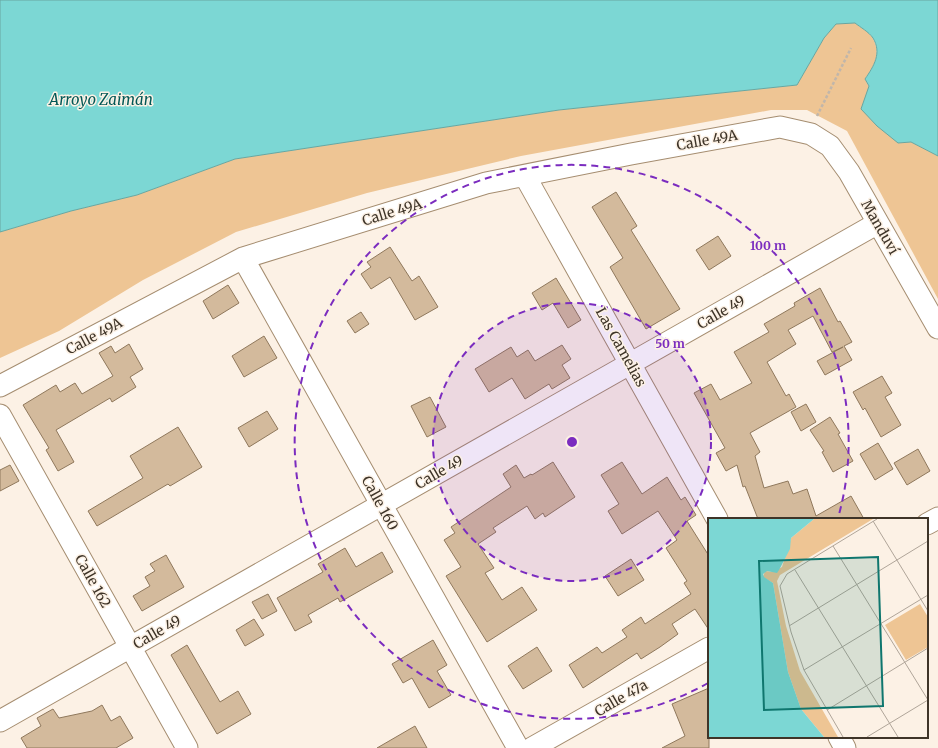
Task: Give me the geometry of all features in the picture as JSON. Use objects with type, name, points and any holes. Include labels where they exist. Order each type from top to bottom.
[{"type":"street","name":"Calle 49A","points":[[0,386],[243,258],[486,183],[631,154],[780,127],[813,127]]},
{"type":"street","name":"Manduví","points":[[813,127],[830,146],[849,172],[938,328]]},
{"type":"street","name":"Las Camelias","points":[[525,176],[716,518]]},
{"type":"street","name":"Calle 49","points":[[0,721],[878,223]]},
{"type":"street","name":"Calle 160","points":[[243,258],[518,748]]},
{"type":"street","name":"Calle 162","points":[[0,415],[187,748]]},
{"type":"street","points":[[928,523],[938,518]]},
{"type":"street","name":"Calle 47a","points":[[532,748],[708,649]]},
{"type":"street","points":[[840,738],[845,748]]},
{"type":"path","points":[[813,127],[851,48]]},
{"type":"shaded area","points":[[855,23],[869,33],[875,43],[877,54],[876,59],[865,79],[898,143],[911,142],[938,156],[938,299],[847,131],[807,110],[771,110],[521,156],[367,193],[236,232],[143,280],[59,331],[0,358],[0,232],[71,211],[137,195],[235,159],[559,110],[797,85],[824,38],[836,24]]},
{"type":"water","name":"Arroyo Zaimán","points":[[0,0],[938,0],[938,156],[911,142],[898,143],[877,126],[861,109],[869,86],[865,79],[876,59],[876,44],[869,34],[855,23],[836,24],[824,38],[797,85],[559,110],[235,159],[137,195],[71,211],[0,232]]},
{"type":"building","points":[[616,192],[637,226],[631,230],[680,309],[646,329],[610,267],[623,258],[592,207]]},
{"type":"building","points":[[718,236],[731,256],[709,270],[696,250]]},
{"type":"building","points":[[390,247],[412,281],[419,276],[438,307],[415,320],[390,277],[371,289],[361,274],[371,267],[367,262]]},
{"type":"building","points":[[556,278],[581,320],[568,328],[553,303],[542,310],[532,293]]},
{"type":"building","points":[[228,285],[239,303],[213,319],[203,301]]},
{"type":"building","points":[[820,288],[838,322],[840,321],[852,342],[844,346],[852,360],[825,375],[817,361],[843,347],[832,352],[813,316],[788,330],[796,344],[767,362],[786,396],[789,394],[796,407],[750,433],[760,452],[755,456],[764,488],[788,481],[793,494],[807,489],[816,516],[851,496],[863,518],[758,518],[745,486],[743,487],[737,465],[726,471],[716,453],[725,448],[694,393],[711,384],[720,400],[752,383],[734,352],[769,332],[764,324],[795,306],[794,303]]},
{"type":"building","points":[[361,312],[369,324],[355,333],[347,321]]},
{"type":"building","points":[[264,336],[277,358],[244,377],[232,356]]},
{"type":"building","points":[[129,344],[143,369],[130,377],[136,387],[112,402],[110,398],[56,430],[74,462],[58,471],[46,450],[49,448],[23,405],[56,385],[60,392],[75,383],[82,394],[113,376],[99,353],[111,346],[115,353]]},
{"type":"building","points":[[562,345],[571,359],[562,365],[570,378],[552,389],[549,384],[525,399],[512,378],[489,392],[475,369],[511,347],[517,357],[528,350],[535,361]]},
{"type":"building","points":[[882,376],[892,393],[885,397],[901,425],[881,437],[865,408],[863,410],[853,392]]},
{"type":"building","points":[[430,397],[446,427],[427,437],[411,406]]},
{"type":"building","points":[[806,404],[816,422],[801,431],[791,412]]},
{"type":"building","points":[[267,411],[278,429],[249,447],[238,428]]},
{"type":"building","points":[[830,417],[840,433],[838,434],[853,461],[833,472],[822,452],[824,451],[810,430]]},
{"type":"building","points":[[178,427],[202,467],[170,486],[168,484],[97,526],[88,511],[143,478],[130,456]]},
{"type":"building","points":[[878,443],[893,469],[875,480],[860,454]]},
{"type":"building","points":[[918,449],[930,471],[907,485],[894,463]]},
{"type":"building","points":[[553,462],[575,497],[545,517],[543,513],[535,519],[527,506],[493,528],[496,532],[478,544],[494,568],[485,573],[502,600],[522,587],[537,610],[487,642],[446,576],[461,567],[444,540],[455,533],[451,527],[511,487],[503,474],[516,465],[524,478],[531,474],[532,475]]},
{"type":"building","points":[[622,462],[642,494],[667,477],[681,500],[685,497],[696,515],[687,521],[708,554],[708,628],[695,609],[672,624],[678,634],[660,647],[641,659],[637,653],[583,688],[569,665],[597,647],[602,653],[627,637],[622,630],[641,617],[645,624],[691,594],[684,583],[687,581],[666,548],[677,540],[658,511],[622,534],[608,511],[619,504],[601,475]]},
{"type":"building","points":[[10,465],[19,481],[0,491],[0,470]]},
{"type":"building","points":[[345,548],[356,567],[382,552],[393,572],[340,602],[338,598],[308,615],[312,622],[295,631],[277,598],[323,572],[318,564]]},
{"type":"building","points":[[166,555],[184,587],[142,611],[133,596],[150,586],[145,577],[155,571],[150,564]]},
{"type":"building","points":[[631,559],[644,580],[618,596],[605,576]]},
{"type":"building","points":[[268,594],[277,611],[262,619],[252,602]]},
{"type":"building","points":[[254,619],[264,635],[245,646],[236,630]]},
{"type":"building","points":[[433,640],[447,665],[437,671],[451,695],[429,708],[412,678],[403,683],[392,664]]},
{"type":"building","points":[[187,645],[220,702],[238,691],[251,714],[217,734],[171,655]]},
{"type":"building","points":[[537,647],[552,671],[523,689],[508,666]]},
{"type":"building","points":[[708,688],[709,748],[662,748],[685,736],[672,704]]},
{"type":"building","points":[[102,705],[111,721],[120,716],[133,738],[116,748],[27,748],[21,738],[41,726],[37,718],[53,709],[59,718],[92,711]]},
{"type":"building","points":[[415,726],[427,748],[377,748]]}]
